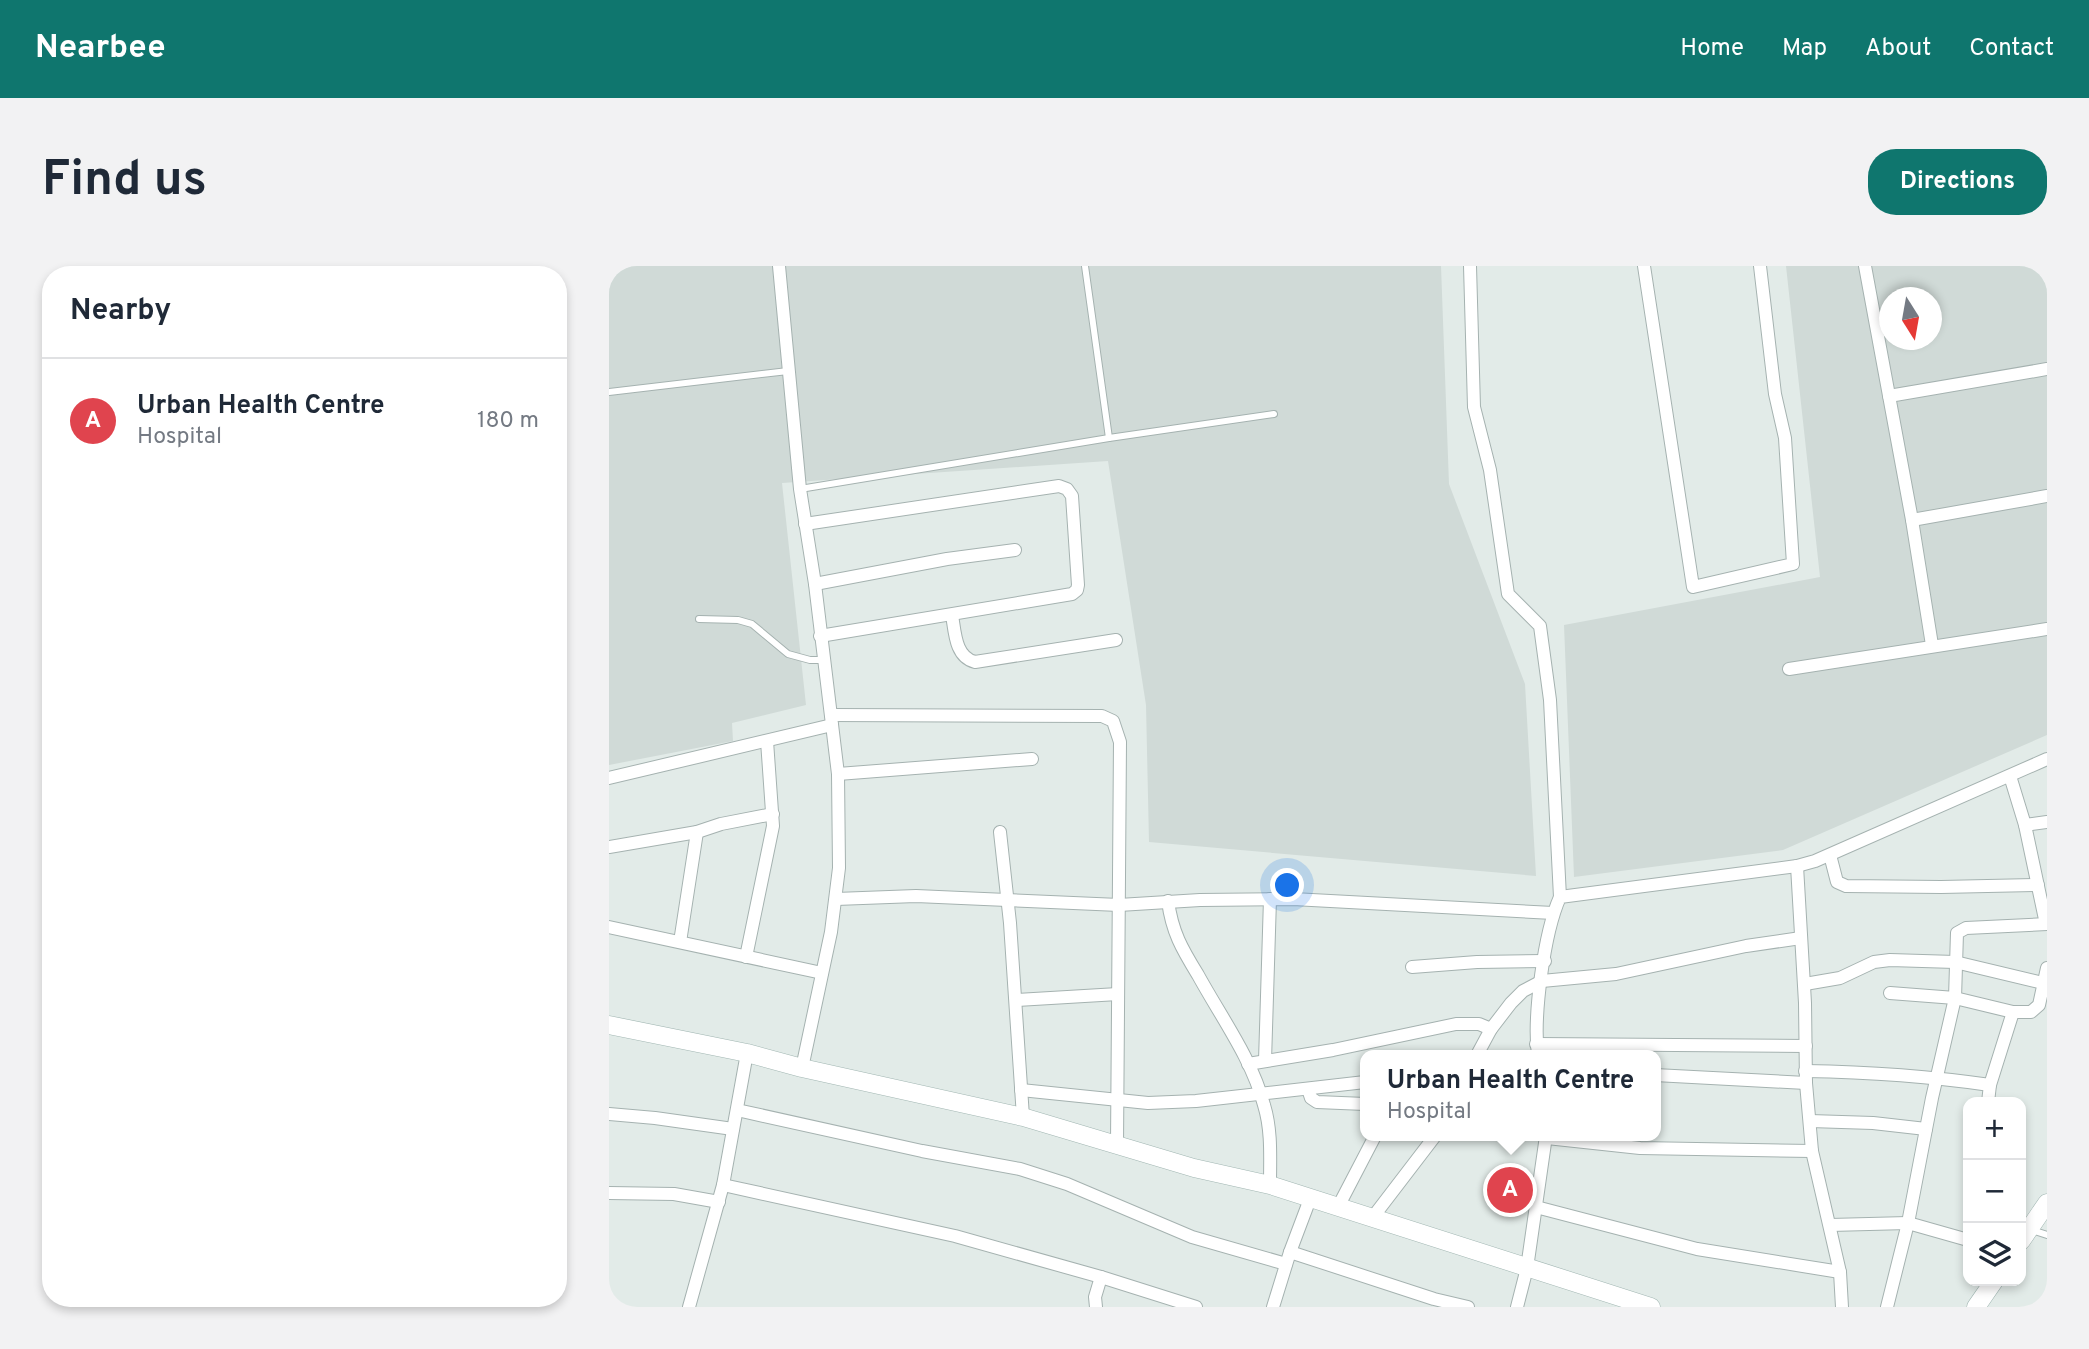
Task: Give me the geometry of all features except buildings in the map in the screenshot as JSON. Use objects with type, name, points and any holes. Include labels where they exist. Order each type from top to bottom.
[{"type":"street","points":[[779,266],[800,489],[815,584],[838,774],[839,869],[836,899],[802,1068]]},
{"type":"street","points":[[1470,266],[1474,407],[1490,470],[1508,594],[1540,626],[1550,701],[1560,897],[1553,913],[1545,961],[1537,1018],[1537,1050],[1806,1046]]},
{"type":"street","points":[[1644,266],[1693,587],[1793,564],[1785,438],[1775,394],[1761,266]]},
{"type":"street","points":[[1868,267],[1932,645]]},
{"type":"street","points":[[1889,396],[2047,369]]},
{"type":"street","points":[[805,524],[1059,486],[1067,489],[1072,496],[1077,590],[1073,594],[820,636]]},
{"type":"street","points":[[1912,520],[2047,496]]},
{"type":"street","points":[[815,584],[947,559],[1015,550]]},
{"type":"street","points":[[952,615],[961,653],[967,660],[975,662],[1116,640]]},
{"type":"street","points":[[1789,669],[2047,629]]},
{"type":"street","points":[[609,778],[767,741],[831,720],[1102,716],[1113,721],[1120,742],[1117,1145]]},
{"type":"street","points":[[746,957],[773,826],[767,741]]},
{"type":"street","points":[[1560,897],[1797,866],[1830,855],[2047,759]]},
{"type":"street","points":[[838,774],[1032,760]]},
{"type":"street","points":[[1887,1307],[1908,1223],[1955,998],[1955,937],[1960,929],[2047,924],[2025,825],[2010,776]]},
{"type":"street","points":[[609,847],[697,832],[721,824],[773,814]]},
{"type":"street","points":[[2025,825],[2047,822]]},
{"type":"street","points":[[680,942],[697,832]]},
{"type":"street","points":[[1000,832],[1017,1000],[1023,1116]]},
{"type":"street","points":[[1830,855],[1837,882],[1846,886],[2038,885]]},
{"type":"street","points":[[1797,866],[1805,984],[1806,1077],[1812,1151],[1840,1272],[1842,1307]]},
{"type":"street","points":[[836,899],[916,896],[1119,905],[1270,899],[1553,913]]},
{"type":"street","points":[[1265,1061],[1270,899]]},
{"type":"street","points":[[1168,901],[1170,921],[1178,944],[1248,1064],[1261,1093],[1270,1136],[1270,1185]]},
{"type":"street","points":[[609,927],[822,973]]},
{"type":"street","points":[[1480,1050],[1491,1029],[1523,991],[1542,981],[1616,974],[1745,946],[1801,938]]},
{"type":"street","points":[[1805,984],[1840,978],[1874,962],[1889,960],[1955,962],[2043,983]]},
{"type":"street","points":[[1412,967],[1545,961]]},
{"type":"street","points":[[1889,993],[1955,998],[2013,1012],[2042,1011],[2043,983],[2047,968]]},
{"type":"street","points":[[1017,1000],[1118,994]]},
{"type":"street","points":[[1988,1097],[2013,1012]]},
{"type":"street","points":[[1248,1064],[1456,1024],[1479,1024],[1491,1029]]},
{"type":"street","points":[[609,1025],[747,1053],[802,1068],[1023,1116],[1194,1168],[1270,1185],[1628,1303],[1651,1307]]},
{"type":"street","points":[[689,1307],[723,1185],[747,1053]]},
{"type":"street","points":[[1661,1075],[1806,1077],[1880,1072],[1937,1077],[1990,1086]]},
{"type":"street","points":[[1021,1090],[1160,1103],[1360,1083]]},
{"type":"street","points":[[1308,1089],[1311,1098],[1317,1102],[1360,1104]]},
{"type":"street","points":[[737,1110],[922,1151],[1020,1169],[1067,1184],[1192,1237],[1288,1258],[1468,1307]]},
{"type":"street","points":[[609,1114],[733,1129]]},
{"type":"street","points":[[1810,1121],[1873,1123],[1926,1129]]},
{"type":"street","points":[[1338,1207],[1372,1141]]},
{"type":"street","points":[[1373,1217],[1431,1141]]},
{"type":"street","points":[[1517,1307],[1527,1268],[1545,1141]]},
{"type":"street","points":[[1580,1141],[1640,1148],[1812,1151]]},
{"type":"street","points":[[723,1185],[955,1236],[1196,1307]]},
{"type":"street","points":[[609,1193],[674,1194],[719,1202]]},
{"type":"street","points":[[1273,1307],[1310,1199]]},
{"type":"street","points":[[2026,1234],[2047,1203]]},
{"type":"street","points":[[1536,1207],[1697,1249],[1840,1272]]},
{"type":"street","points":[[1830,1225],[1908,1223],[1963,1239]]},
{"type":"street","points":[[1096,1307],[1095,1297],[1101,1277]]},
{"type":"street","points":[[1976,1307],[1991,1286]]},
{"type":"lane","points":[[1085,266],[1109,438]]},
{"type":"lane","points":[[609,392],[789,371]]},
{"type":"lane","points":[[800,489],[1274,414]]},
{"type":"lane","points":[[699,619],[738,620],[752,624],[788,654],[810,660],[824,660]]},
{"type":"lane","points":[[2026,1235],[2047,1235]]},
{"type":"shaded area","points":[[609,266],[1441,266],[1449,484],[1525,684],[1536,876],[1149,842],[1146,705],[1108,461],[782,483],[806,705],[732,723],[733,741],[609,765]]},
{"type":"shaded area","points":[[1786,266],[2047,266],[2047,735],[1783,850],[1574,877],[1564,625],[1820,577]]},
{"type":"place","name":"Urban Health Centre","points":[[1510,1190]]}]
